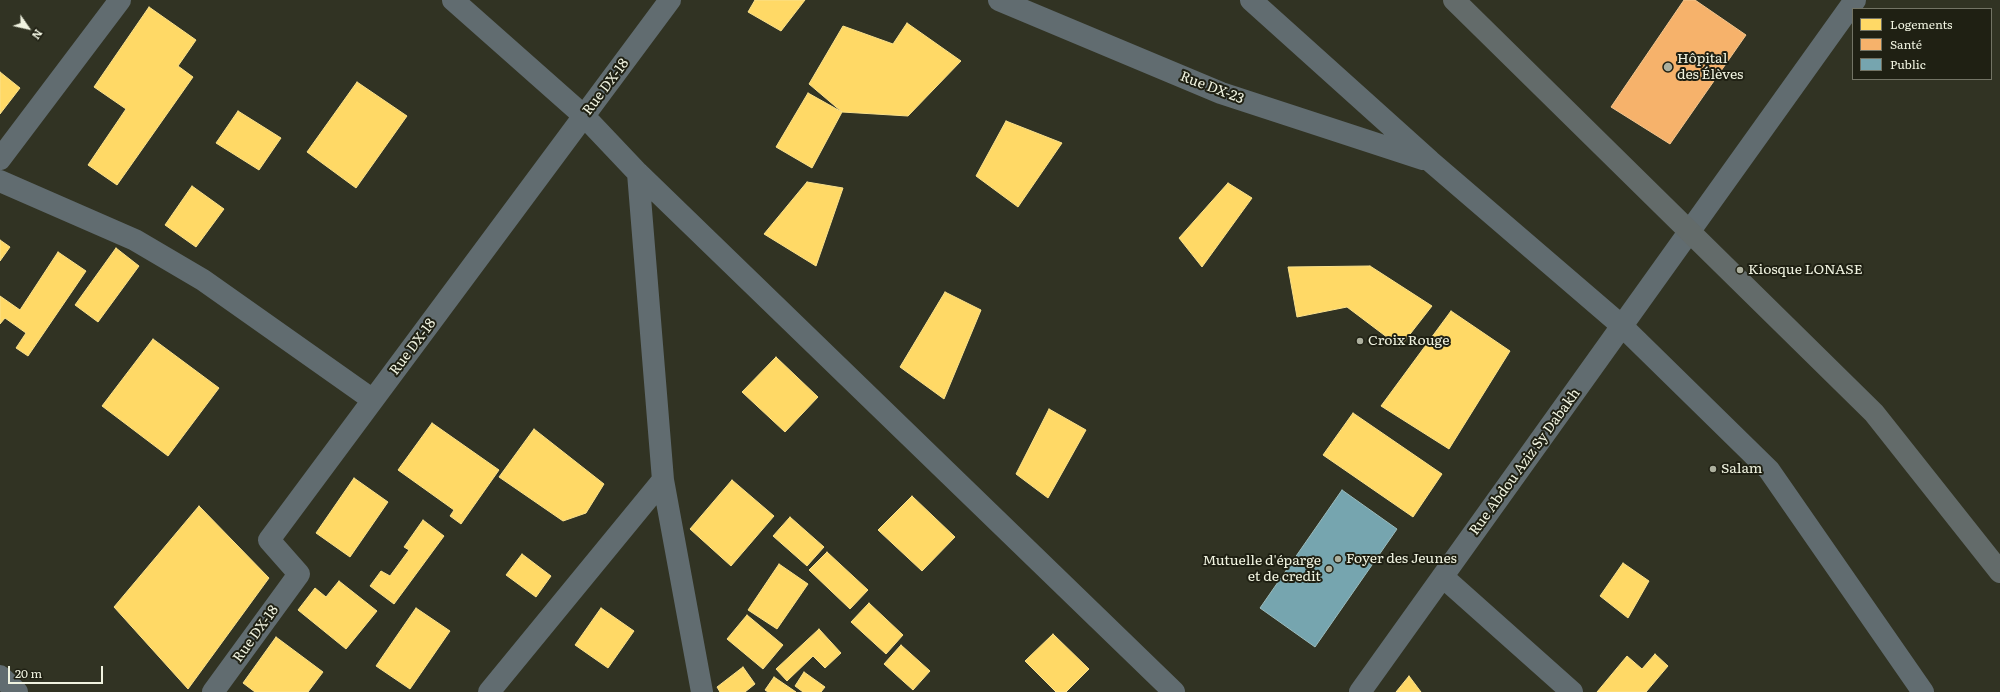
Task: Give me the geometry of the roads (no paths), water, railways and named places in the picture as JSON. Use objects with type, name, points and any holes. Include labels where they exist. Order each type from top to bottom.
[{"type":"main road","points":[[1454,0],[1874,414],[2000,572]]},
{"type":"street","points":[[0,159],[120,0]]},
{"type":"street","points":[[453,0],[584,116],[638,173],[1174,692]]},
{"type":"street","name":"Rue DX-18","points":[[213,692],[299,574],[269,540],[670,0]]},
{"type":"street","name":"Rue DX-23","points":[[999,0],[1221,93],[1430,161]]},
{"type":"street","points":[[1251,0],[1430,161],[1622,326],[1769,470],[1923,692]]},
{"type":"street","name":"Rue Abdou Aziz Sy Dabakh","points":[[1360,692],[1855,0]]},
{"type":"street","points":[[638,173],[662,480],[702,692]]},
{"type":"street","points":[[0,181],[134,240],[203,280],[373,400]]},
{"type":"street","points":[[489,692],[662,480]]},
{"type":"street","points":[[1443,576],[1572,692]]},
{"type":"street","points":[[0,676],[17,692]]},
{"type":"place","name":"Hôpital des Élèves","points":[[1668,67]]},
{"type":"place","name":"Kiosque LONASE","points":[[1740,270]]},
{"type":"place","name":"Croix Rouge","points":[[1360,341]]},
{"type":"place","name":"Salam","points":[[1713,469]]},
{"type":"place","name":"Foyer des Jeunes","points":[[1338,559]]},
{"type":"place","name":"Mutuelle d'éparge et de credit","points":[[1329,569]]}]
